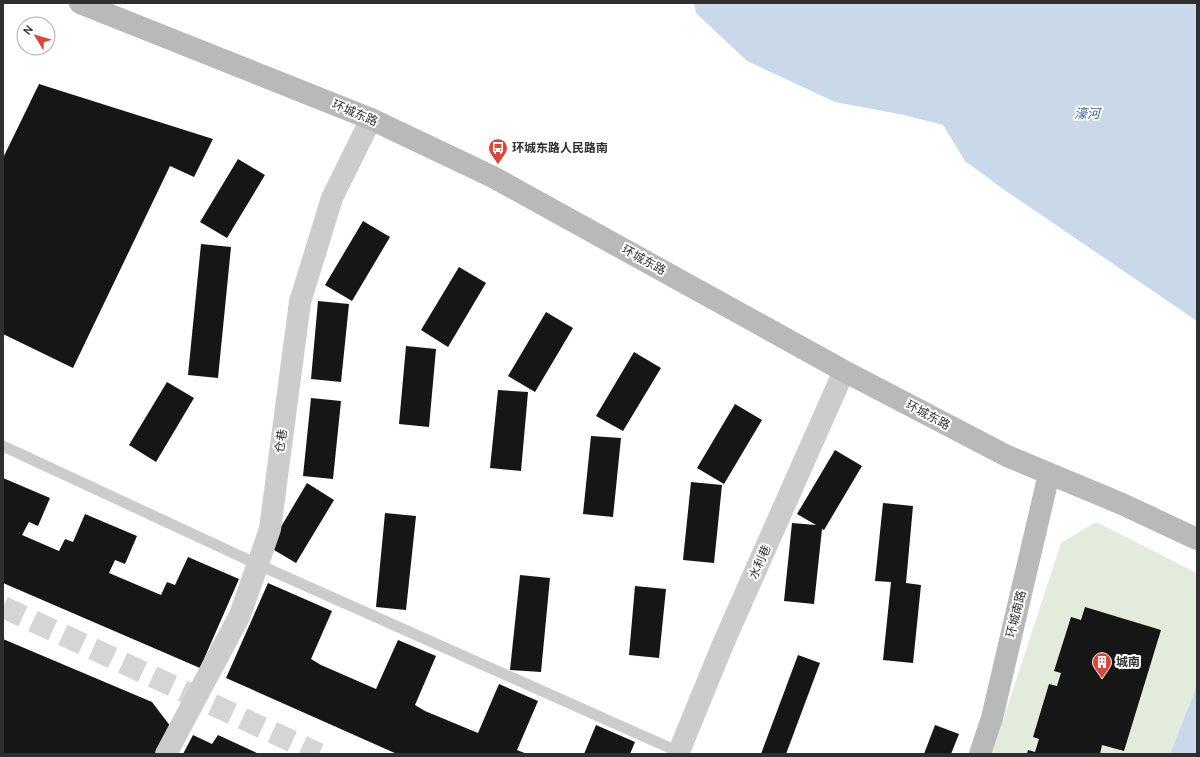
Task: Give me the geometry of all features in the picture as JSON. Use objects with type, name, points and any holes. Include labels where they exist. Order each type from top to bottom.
[{"type":"street","name":"环城东路","points":[[80,3],[371,119],[493,177],[844,371],[1007,456],[1122,504],[1197,539]]},
{"type":"street","name":"仓巷","points":[[166,754],[240,615],[270,529],[300,302],[332,198],[371,119]]},
{"type":"street","name":"水利巷","points":[[679,753],[726,636],[844,371]]},
{"type":"street","name":"环城南路","points":[[980,754],[992,718],[1049,474]]},
{"type":"lane","points":[[3,446],[258,564],[679,753]]},
{"type":"shaded area","points":[[1096,522],[1197,573],[1197,685],[1170,754],[992,754],[1061,543]]},
{"type":"water","name":"濠河","points":[[694,3],[1197,3],[1197,321],[1003,189],[965,161],[943,125],[904,115],[835,102],[747,61],[696,13]]},
{"type":"water","points":[[1197,685],[1197,754],[1170,754]]},
{"type":"building","points":[[39,84],[213,139],[194,177],[170,166],[73,368],[3,334],[3,158]]},
{"type":"building","points":[[238,159],[265,175],[227,238],[200,222]]},
{"type":"building","points":[[363,221],[390,237],[352,301],[325,285]]},
{"type":"building","points":[[201,244],[231,247],[218,378],[188,375]]},
{"type":"building","points":[[459,267],[486,283],[448,347],[421,330]]},
{"type":"building","points":[[318,301],[349,304],[341,382],[311,379]]},
{"type":"building","points":[[546,312],[573,328],[535,392],[508,376]]},
{"type":"building","points":[[406,346],[436,349],[429,427],[399,424]]},
{"type":"building","points":[[634,352],[661,368],[623,431],[596,416]]},
{"type":"building","points":[[167,382],[194,398],[156,462],[129,445]]},
{"type":"building","points":[[498,390],[528,392],[521,471],[490,468]]},
{"type":"building","points":[[311,398],[341,401],[333,479],[303,476]]},
{"type":"building","points":[[735,404],[762,420],[724,484],[697,468]]},
{"type":"building","points":[[591,436],[621,438],[613,517],[583,514]]},
{"type":"building","points":[[835,450],[862,466],[824,530],[822,529],[814,604],[784,601],[792,523],[816,525],[797,514]]},
{"type":"building","points":[[3,478],[50,498],[38,526],[29,522],[22,535],[59,551],[65,539],[73,542],[85,514],[137,536],[125,564],[115,560],[109,573],[161,595],[167,582],[175,585],[188,557],[239,579],[200,668],[3,583]]},
{"type":"building","points":[[691,482],[722,485],[714,563],[683,560]]},
{"type":"building","points":[[307,483],[334,500],[296,563],[269,547]]},
{"type":"building","points":[[883,503],[913,506],[906,583],[921,585],[913,663],[883,660],[891,582],[875,581]]},
{"type":"building","points":[[385,513],[416,516],[406,610],[376,607]]},
{"type":"building","points":[[520,575],[550,578],[541,672],[510,670]]},
{"type":"building","points":[[268,583],[332,611],[311,659],[321,665],[376,689],[398,640],[436,656],[415,705],[425,711],[478,733],[499,684],[538,701],[517,750],[527,754],[397,754],[226,678]]},
{"type":"building","points":[[635,586],[666,589],[659,658],[629,655]]},
{"type":"building","name":"城南","points":[[1085,607],[1161,630],[1124,751],[1102,745],[1100,754],[1027,754],[1028,750],[1035,752],[1039,739],[1033,737],[1049,684],[1057,686],[1061,673],[1054,671],[1071,617],[1081,620]]},
{"type":"building","points":[[3,639],[152,702],[171,727],[156,754],[3,754]]},
{"type":"building","points":[[798,655],[820,663],[786,754],[761,754]]},
{"type":"building","points":[[596,725],[635,742],[630,754],[584,754]]},
{"type":"building","points":[[935,725],[959,734],[951,754],[924,754]]},
{"type":"building","points":[[193,735],[212,744],[218,735],[259,754],[183,754]]},
{"type":"tunnel","points":[[3,607],[319,754]]},
{"type":"place","name":"环城东路人民路南","points":[[498,165]]},
{"type":"place","name":"城南","points":[[1102,679]]}]
